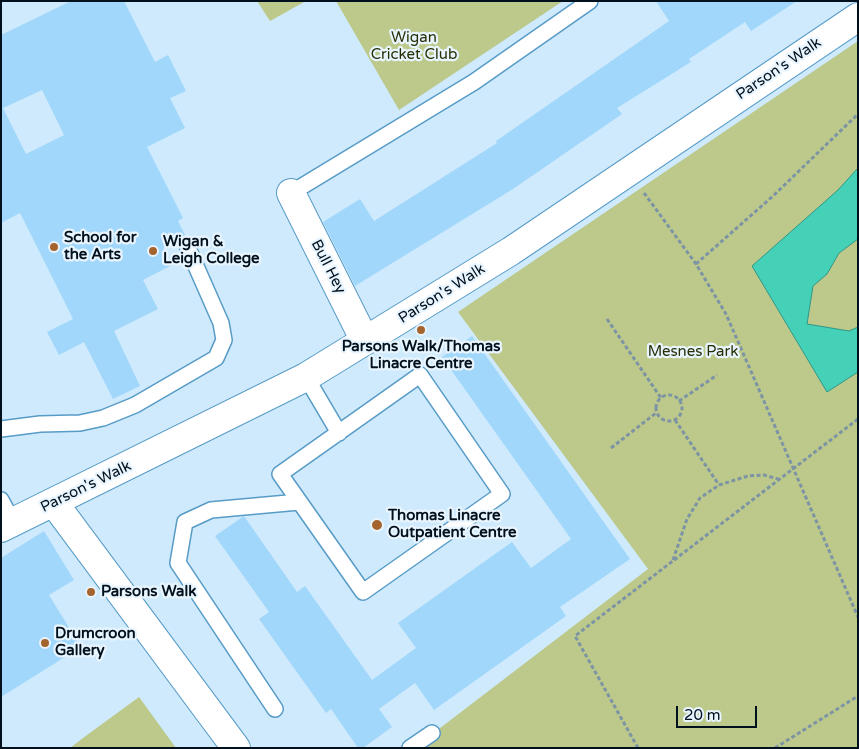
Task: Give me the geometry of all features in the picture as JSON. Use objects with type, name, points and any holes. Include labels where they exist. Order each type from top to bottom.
[{"type":"main road","name":"Parson's Walk","points":[[5,517],[54,503],[306,377],[511,251],[858,16]]},
{"type":"main road","name":"Bull Hey","points":[[291,193],[365,341]]},
{"type":"main road","points":[[54,503],[236,748]]},
{"type":"lane","points":[[291,193],[474,82],[590,1]]},
{"type":"lane","points":[[1,429],[40,424],[80,423],[103,418],[135,405],[216,358],[224,340],[221,323],[188,248]]},
{"type":"lane","points":[[420,376],[502,494],[363,592],[280,474],[339,432],[420,376]]},
{"type":"lane","points":[[306,377],[339,432]]},
{"type":"lane","points":[[275,709],[178,563],[185,522],[211,510],[299,502]]},
{"type":"lane","points":[[410,748],[432,733]]},
{"type":"path","points":[[696,264],[773,196],[858,114]]},
{"type":"path","points":[[628,170],[696,264],[726,314],[791,469],[858,617]]},
{"type":"path","points":[[607,319],[660,398]]},
{"type":"path","points":[[679,401],[717,375]]},
{"type":"path","points":[[656,413],[656,405],[660,398],[668,395],[679,401]]},
{"type":"path","points":[[656,413],[666,421],[675,420],[681,414],[679,401]]},
{"type":"path","points":[[610,448],[656,413]]},
{"type":"path","points":[[675,420],[719,485]]},
{"type":"path","points":[[638,748],[575,636],[791,469],[858,420]]},
{"type":"path","points":[[673,560],[691,512],[700,498],[719,485],[748,476],[764,475],[778,479]]},
{"type":"path","points":[[775,748],[858,696]]},
{"type":"green space","points":[[257,1],[306,1],[270,21]]},
{"type":"green space","name":"Wigan Cricket Club","points":[[336,1],[563,1],[399,110]]},
{"type":"green space","name":"Mesnes Park","points":[[858,41],[858,748],[414,748],[648,569],[458,312]]},
{"type":"green space","points":[[139,697],[176,748],[70,748],[83,738]]},
{"type":"shaded area","points":[[858,168],[858,239],[839,253],[827,274],[813,286],[807,324],[849,331],[858,327],[858,372],[827,392],[752,266],[838,190]]},
{"type":"building","points":[[71,1],[124,1],[155,62],[168,55],[186,91],[170,98],[185,128],[147,147],[183,218],[178,221],[186,237],[163,248],[172,265],[143,280],[158,309],[114,331],[140,386],[113,399],[84,342],[59,355],[47,332],[73,319],[20,213],[1,223],[1,35]],"holes":[[[42,90],[64,135],[26,154],[3,108]]]},
{"type":"building","points":[[656,1],[797,1],[751,31],[745,22],[689,59],[691,62],[617,108],[622,114],[513,189],[355,286],[323,222],[360,199],[374,221],[497,143],[496,141],[669,21]]},
{"type":"building","points":[[472,336],[630,559],[560,607],[566,616],[434,710],[415,683],[379,709],[392,727],[363,748],[358,748],[331,709],[326,713],[259,619],[269,612],[215,536],[244,516],[297,592],[305,586],[372,680],[416,648],[398,623],[512,542],[531,568],[571,539],[442,357]]},
{"type":"building","points":[[44,531],[74,580],[49,595],[81,647],[1,697],[1,558]]},
{"type":"place","name":"School for the Arts","points":[[54,247]]},
{"type":"place","name":"Wigan & Leigh College","points":[[153,251]]},
{"type":"place","name":"Parsons Walk/Thomas Linacre Centre","points":[[421,330]]},
{"type":"place","name":"Thomas Linacre Outpatient Centre","points":[[377,525]]},
{"type":"place","name":"Parsons Walk","points":[[91,592]]},
{"type":"place","name":"Drumcroon Gallery","points":[[45,643]]}]
